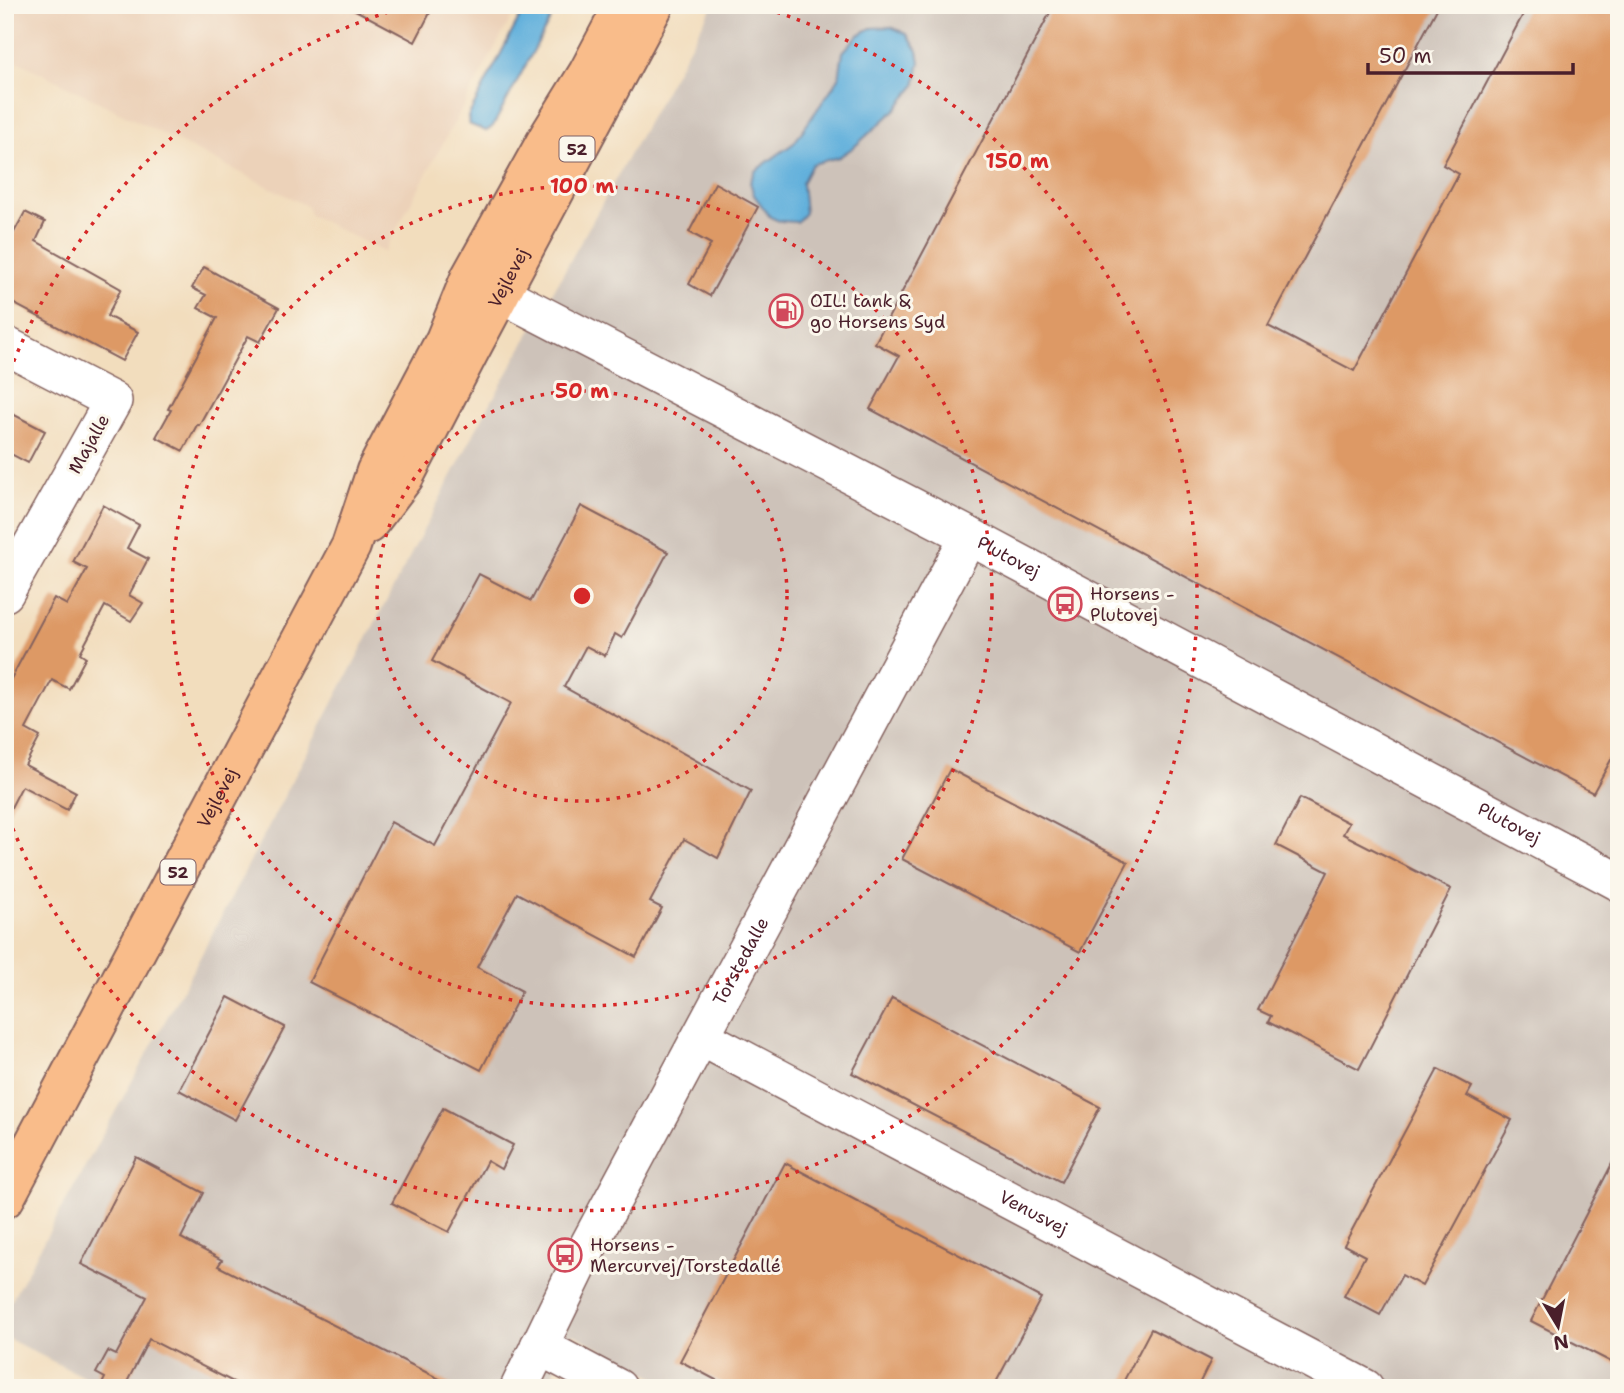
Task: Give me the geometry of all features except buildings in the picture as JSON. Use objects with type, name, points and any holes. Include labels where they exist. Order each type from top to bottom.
[{"type":"main road","name":"Vejlevej","points":[[5,1198],[351,546],[404,477],[549,136],[589,73],[624,5]]},
{"type":"main road","name":"Vejlevej","points":[[485,286],[654,5]]},
{"type":"street","name":"Plutovej","points":[[485,286],[969,536],[1619,882]]},
{"type":"street","name":"Majalle","points":[[5,345],[113,401],[5,593]]},
{"type":"street","name":"Torstedalle","points":[[519,1388],[586,1250],[969,536]]},
{"type":"street","name":"Venusvej","points":[[701,1037],[1365,1388]]},
{"type":"street","points":[[539,1346],[618,1388]]},
{"type":"shaded area","points":[[5,5],[518,5],[384,252],[310,215],[307,206],[5,55]]},
{"type":"shaded area","points":[[713,5],[1619,5],[1619,1388],[674,1388],[573,1334],[546,1388],[105,1388],[5,1337],[5,1312],[197,963],[478,426]]},
{"type":"water","points":[[526,5],[558,5],[493,126],[486,131],[469,124],[468,117]]},
{"type":"water","points":[[891,27],[907,34],[918,51],[920,62],[915,86],[896,109],[854,147],[839,157],[812,164],[802,183],[805,213],[797,222],[779,221],[770,217],[754,195],[750,182],[755,171],[794,143],[839,78],[843,52],[858,35],[871,28]]},
{"type":"place","name":"OIL! tank & go Horsens Syd","points":[[786,311]]},
{"type":"place","name":"Horsens - Plutovej","points":[[1065,604]]},
{"type":"place","name":"Horsens - Mercurvej/Torstedallé","points":[[565,1255]]}]
